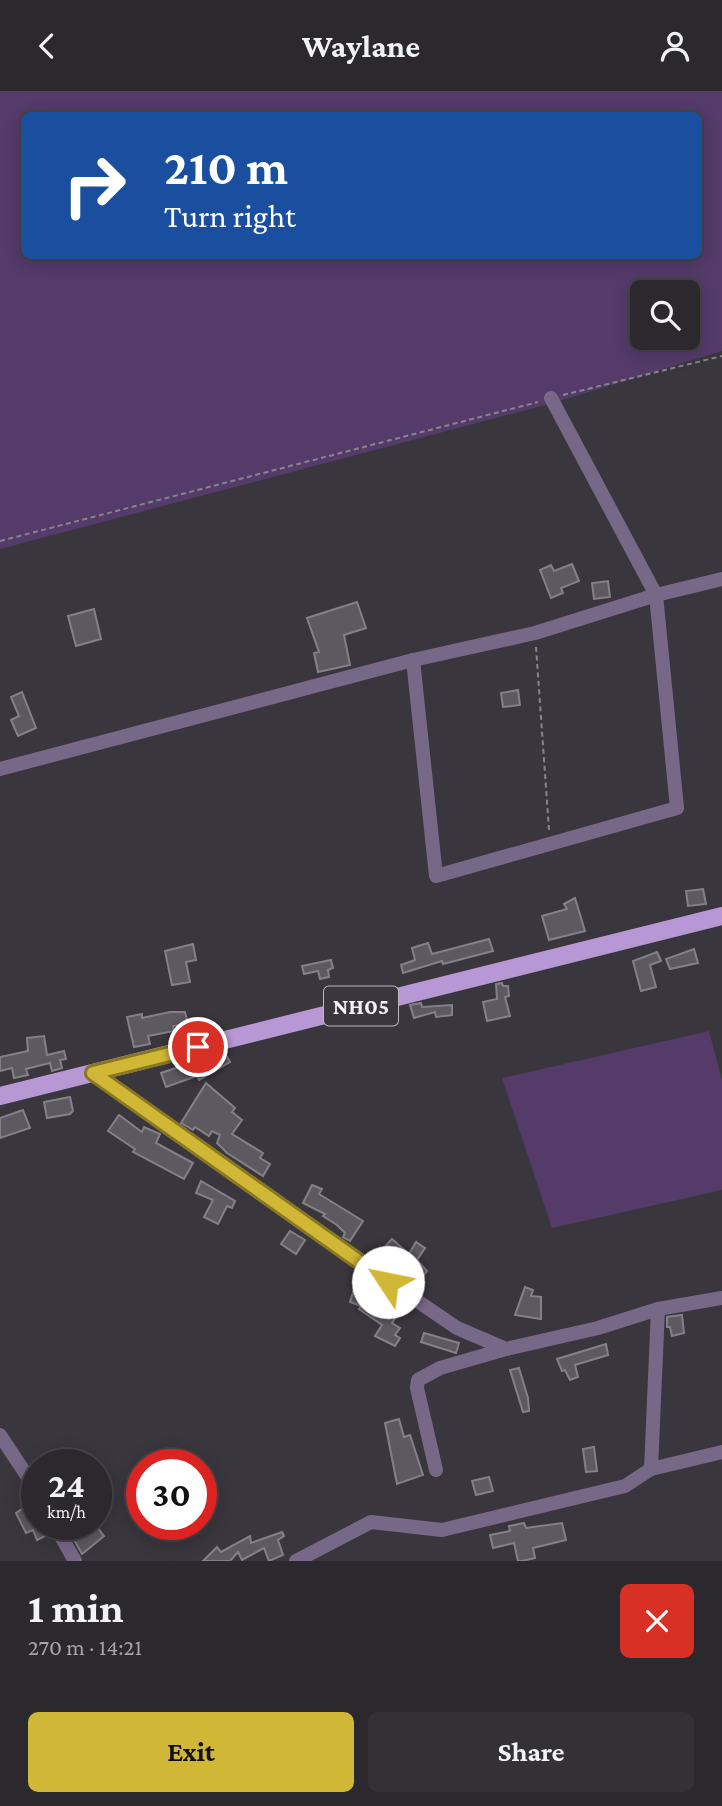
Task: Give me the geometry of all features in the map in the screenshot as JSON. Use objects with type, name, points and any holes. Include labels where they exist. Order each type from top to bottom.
[{"type":"main road","name":"NH05","points":[[0,1096],[722,916]]},
{"type":"street","points":[[413,660],[436,876],[677,808],[656,595],[551,398]]},
{"type":"street","points":[[0,769],[413,660],[536,633],[656,595],[722,579]]},
{"type":"street","points":[[93,1073],[388,1282],[457,1328],[506,1349]]},
{"type":"street","points":[[436,1470],[417,1388],[418,1380],[440,1368],[506,1349],[598,1328],[658,1309],[722,1297]]},
{"type":"street","points":[[651,1469],[658,1309]]},
{"type":"street","points":[[0,1435],[21,1467]]},
{"type":"street","points":[[296,1561],[371,1522],[442,1530],[625,1486],[651,1469],[722,1452]]},
{"type":"street","points":[[63,1540],[75,1561]]},
{"type":"path","points":[[0,541],[722,356]]},
{"type":"path","points":[[536,633],[550,845]]},
{"type":"shaded area","points":[[0,91],[722,91],[722,351],[553,403],[0,549]]},
{"type":"shaded area","points":[[709,1031],[722,1080],[722,1190],[552,1228],[502,1078]]},
{"type":"building","points":[[572,564],[579,581],[561,588],[563,593],[551,598],[540,570],[551,565],[554,571]]},
{"type":"building","points":[[608,581],[610,597],[594,599],[592,583]]},
{"type":"building","points":[[357,602],[366,628],[344,635],[350,665],[318,672],[314,653],[319,652],[307,618]]},
{"type":"building","points":[[94,609],[101,639],[76,646],[68,616]]},
{"type":"building","points":[[518,690],[520,705],[503,707],[501,693]]},
{"type":"building","points":[[22,692],[36,728],[18,736],[11,720],[19,716],[11,697]]},
{"type":"building","points":[[703,889],[706,904],[688,906],[686,891]]},
{"type":"building","points":[[575,898],[585,931],[549,940],[542,916],[567,909],[564,904]]},
{"type":"building","points":[[489,939],[493,951],[443,964],[442,961],[403,973],[401,965],[415,960],[412,948],[428,943],[432,954]]},
{"type":"building","points":[[193,944],[196,960],[186,962],[190,982],[172,985],[165,951]]},
{"type":"building","points":[[694,949],[698,963],[670,969],[666,959]]},
{"type":"building","points":[[657,952],[661,961],[650,965],[656,987],[641,991],[633,961]]},
{"type":"building","points":[[331,960],[333,968],[328,970],[329,977],[320,979],[318,971],[304,974],[302,966]]},
{"type":"building","points":[[502,983],[503,986],[508,986],[509,996],[505,997],[510,1016],[487,1021],[483,1002],[497,999],[496,984]]},
{"type":"building","points":[[421,1003],[422,1007],[452,1005],[452,1015],[436,1017],[435,1012],[414,1018],[410,1005]]},
{"type":"building","points":[[185,1012],[188,1024],[173,1026],[174,1031],[148,1036],[150,1044],[134,1047],[127,1017],[142,1014],[142,1018]]},
{"type":"building","points":[[44,1036],[47,1055],[64,1051],[66,1059],[60,1060],[62,1068],[52,1071],[50,1063],[26,1069],[28,1075],[14,1078],[12,1068],[0,1071],[0,1057],[28,1051],[27,1038]]},
{"type":"building","points":[[224,1052],[230,1062],[199,1080],[197,1076],[166,1087],[161,1073]]},
{"type":"building","points":[[206,1083],[235,1108],[232,1112],[242,1120],[232,1134],[263,1153],[260,1158],[270,1164],[263,1176],[227,1153],[217,1143],[220,1135],[212,1131],[209,1136],[195,1127],[193,1130],[181,1123]]},
{"type":"building","points":[[70,1097],[73,1111],[70,1114],[47,1118],[44,1102]]},
{"type":"building","points":[[23,1110],[30,1128],[0,1138],[0,1118]]},
{"type":"building","points":[[119,1115],[142,1132],[144,1127],[160,1134],[156,1143],[193,1163],[184,1179],[133,1152],[135,1149],[108,1131]]},
{"type":"building","points":[[201,1181],[235,1201],[232,1208],[227,1206],[218,1224],[204,1217],[213,1200],[196,1193]]},
{"type":"building","points":[[312,1185],[322,1189],[319,1194],[363,1221],[350,1241],[343,1237],[345,1233],[337,1225],[323,1216],[325,1214],[303,1203]]},
{"type":"building","points":[[290,1231],[305,1240],[296,1254],[281,1244]]},
{"type":"building","points":[[392,1239],[409,1254],[416,1242],[425,1248],[417,1260],[427,1271],[424,1275],[395,1256],[390,1261],[380,1252]]},
{"type":"building","points":[[357,1280],[375,1289],[374,1292],[400,1311],[392,1323],[400,1328],[395,1335],[400,1338],[395,1346],[375,1336],[382,1325],[359,1309],[361,1306],[350,1302]]},
{"type":"building","points":[[525,1287],[533,1290],[531,1296],[541,1297],[541,1319],[515,1315]]},
{"type":"building","points":[[682,1315],[684,1333],[672,1336],[670,1327],[667,1327],[667,1317]]},
{"type":"building","points":[[424,1333],[459,1343],[456,1353],[421,1342]]},
{"type":"building","points":[[606,1344],[608,1355],[575,1365],[578,1377],[570,1380],[565,1370],[562,1371],[557,1359]]},
{"type":"building","points":[[519,1368],[528,1398],[529,1411],[523,1412],[510,1370]]},
{"type":"building","points":[[399,1419],[404,1437],[410,1435],[423,1475],[397,1484],[385,1423]]},
{"type":"building","points":[[594,1447],[597,1471],[586,1472],[583,1449]]},
{"type":"building","points":[[489,1477],[493,1491],[476,1495],[472,1481]]},
{"type":"building","points":[[21,1510],[21,1523],[16,1513]]},
{"type":"building","points":[[524,1523],[526,1528],[562,1523],[566,1540],[533,1548],[535,1558],[522,1561],[518,1561],[514,1543],[493,1548],[490,1535],[510,1531],[509,1526]]},
{"type":"building","points":[[282,1532],[284,1536],[278,1540],[283,1555],[269,1561],[264,1548],[242,1560],[238,1552],[230,1561],[203,1561],[217,1547],[221,1552],[250,1536],[251,1543]]},
{"type":"building","points":[[74,1540],[99,1540],[82,1554]]},
{"type":"route","points":[[198,1047],[93,1073],[388,1282]]}]
